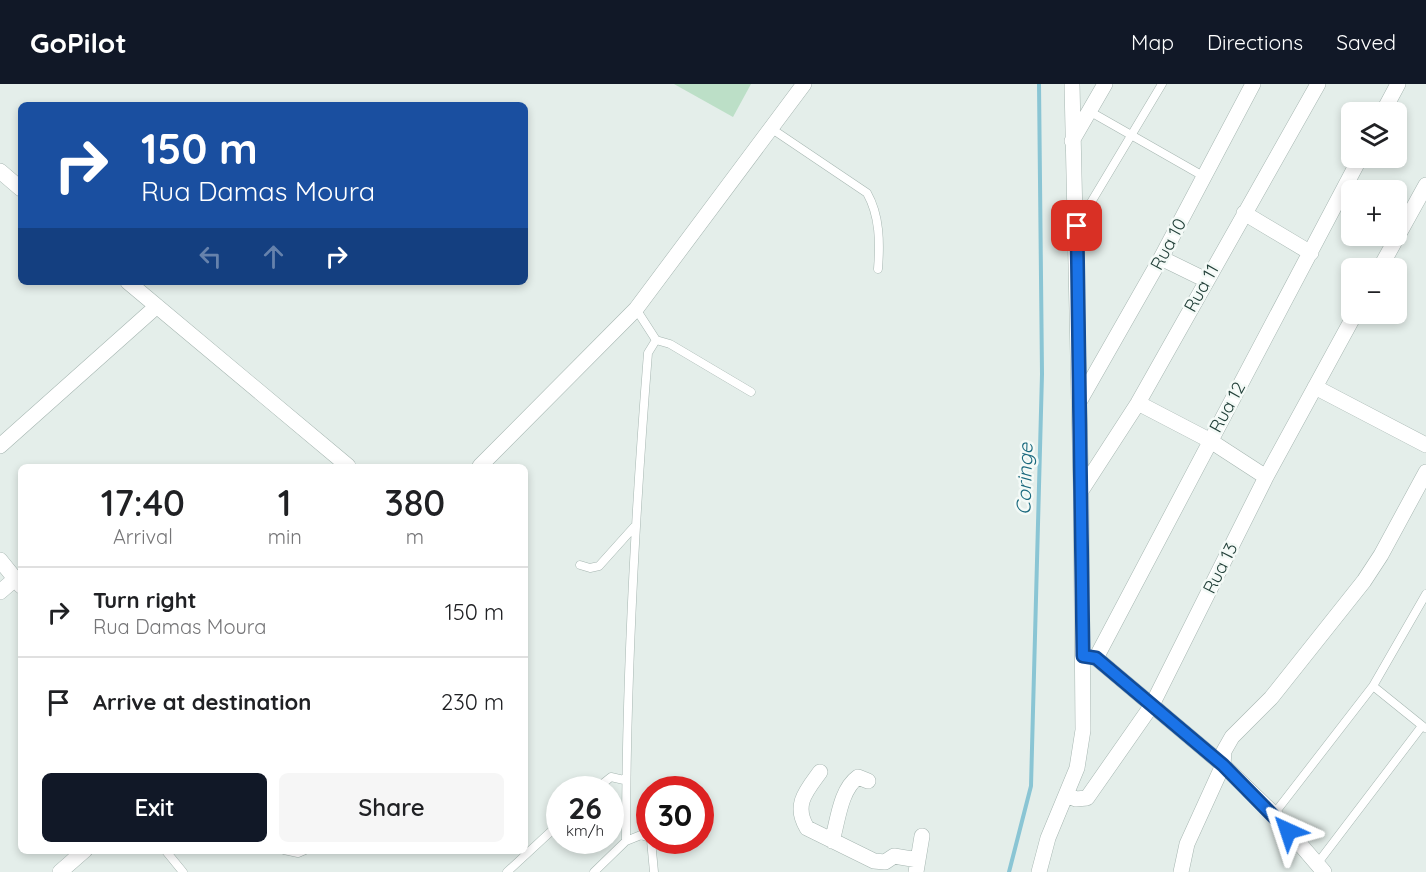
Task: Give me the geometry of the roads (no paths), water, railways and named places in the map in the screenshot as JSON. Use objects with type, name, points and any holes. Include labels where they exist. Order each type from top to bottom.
[{"type":"street","points":[[482,464],[636,309],[804,84]]},
{"type":"street","points":[[1039,872],[1048,838],[1077,768],[1083,730],[1089,657],[1081,491],[1077,226],[1071,143],[1072,84]]},
{"type":"street","points":[[1071,143],[1106,84]]},
{"type":"street","name":"Rua 10","points":[[1079,402],[1161,258],[1253,84]]},
{"type":"street","name":"Rua 11","points":[[1081,491],[1138,402],[1318,84]]},
{"type":"street","points":[[1388,102],[1398,84]]},
{"type":"street","name":"Rua 12","points":[[1089,657],[1311,253],[1355,168]]},
{"type":"street","points":[[0,171],[18,186]]},
{"type":"street","points":[[1386,258],[1426,185]]},
{"type":"street","points":[[1244,213],[1311,253]]},
{"type":"street","points":[[1161,258],[1206,280]]},
{"type":"street","points":[[132,285],[346,464]]},
{"type":"street","points":[[0,446],[157,306]]},
{"type":"street","name":"Rua 13","points":[[1066,795],[1076,799],[1087,798],[1152,705],[1266,477],[1350,324]]},
{"type":"street","points":[[1315,387],[1426,445]]},
{"type":"street","points":[[1138,402],[1209,440],[1266,477]]},
{"type":"street","points":[[1181,872],[1195,822],[1223,765],[1224,751],[1232,737],[1271,698],[1364,581],[1426,472]]},
{"type":"street","points":[[0,560],[18,583],[0,592]]},
{"type":"street","points":[[1089,657],[1152,705],[1223,765],[1274,814],[1320,868]]},
{"type":"street","points":[[820,772],[803,796],[799,807],[807,828],[874,861],[885,862],[894,856],[917,866],[922,836]]},
{"type":"street","points":[[832,841],[844,797],[853,781],[858,777],[868,781]]},
{"type":"street","points":[[60,872],[80,854]]},
{"type":"lane","points":[[1077,226],[1133,136],[1162,84]]},
{"type":"lane","points":[[1089,111],[1203,176]]},
{"type":"lane","points":[[772,129],[867,193],[874,206],[879,230],[878,269]]},
{"type":"lane","points":[[636,309],[656,340],[670,344],[751,392]]},
{"type":"lane","points":[[626,841],[624,780],[634,527],[648,353],[656,340]]},
{"type":"lane","points":[[580,565],[599,566],[634,527]]},
{"type":"lane","points":[[1274,814],[1373,686],[1426,594]]},
{"type":"lane","points":[[1320,868],[1424,727],[1373,686]]},
{"type":"lane","points":[[528,853],[546,836]]},
{"type":"lane","points":[[594,872],[626,841],[636,837]]},
{"type":"lane","points":[[168,854],[183,872]]},
{"type":"lane","points":[[507,872],[526,854]]},
{"type":"lane","points":[[652,854],[654,872]]},
{"type":"waterway","name":"Coringe","points":[[1009,872],[1031,786],[1042,374],[1039,84]]}]
